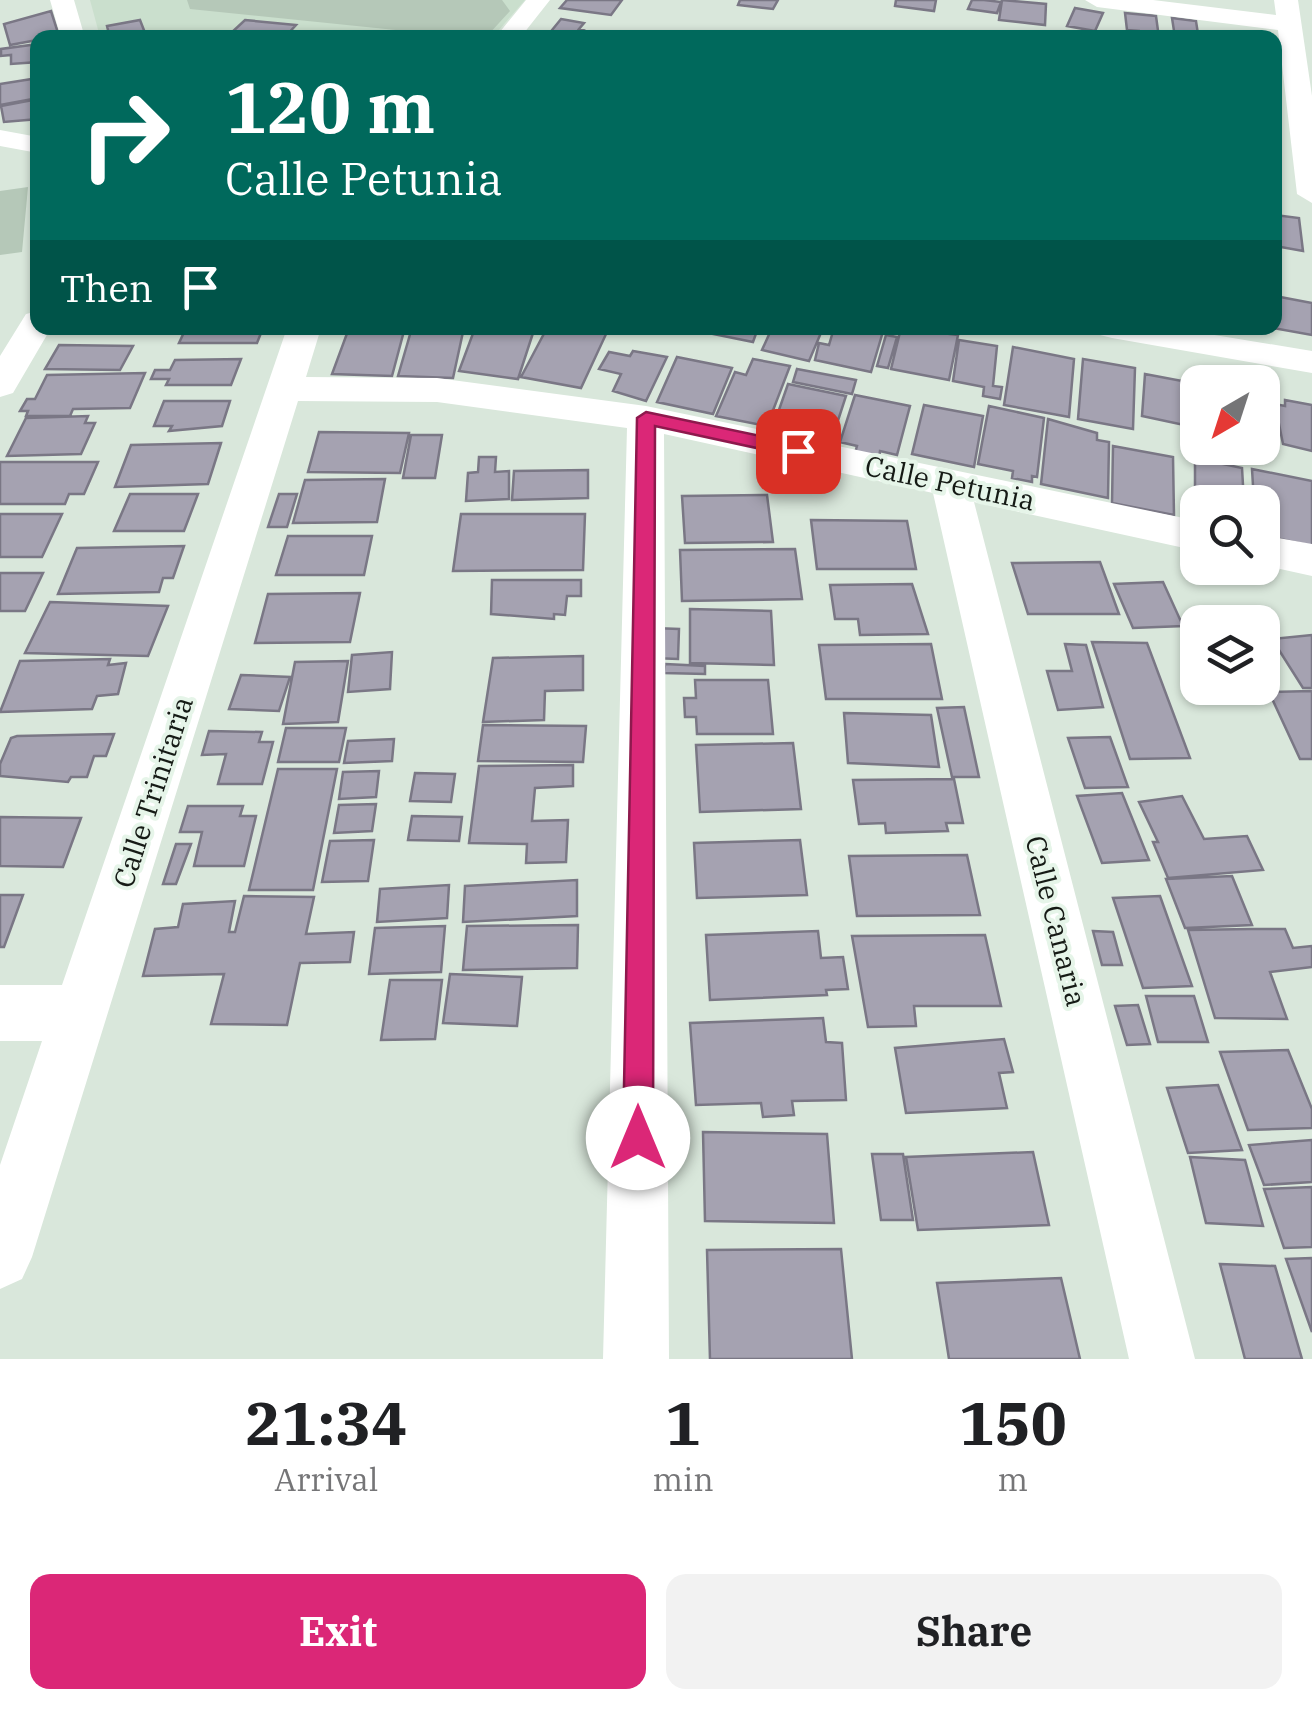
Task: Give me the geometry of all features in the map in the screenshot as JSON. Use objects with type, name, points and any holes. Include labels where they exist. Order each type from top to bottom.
[{"type":"street","points":[[62,0],[71,30]]},
{"type":"street","points":[[513,30],[538,0]]},
{"type":"street","points":[[1097,0],[1288,12],[1312,194]]},
{"type":"street","points":[[0,138],[30,144]]},
{"type":"street","points":[[1282,160],[1308,164]]},
{"type":"street","points":[[0,384],[30,334]]},
{"type":"street","name":"Calle Trinitaria","points":[[0,1256],[302,335]]},
{"type":"street","points":[[1153,335],[1312,362]]},
{"type":"street","name":"Calle Petunia","points":[[285,390],[437,390],[646,418],[1180,532]]},
{"type":"street","points":[[636,1359],[646,418]]},
{"type":"street","name":"Calle Canaria","points":[[950,483],[1162,1359]]},
{"type":"street","points":[[1280,554],[1312,560]]},
{"type":"street","points":[[0,1013],[81,1013]]},
{"type":"shaded area","points":[[90,0],[525,0],[499,30],[98,30]]},
{"type":"shaded area","points":[[187,0],[502,0],[510,11],[493,30],[396,30],[190,9]]},
{"type":"shaded area","points":[[28,187],[22,252],[0,255],[0,191]]},
{"type":"building","points":[[567,0],[622,0],[611,15],[560,8]]},
{"type":"building","points":[[740,0],[778,0],[773,9],[738,5]]},
{"type":"building","points":[[896,0],[936,0],[934,11],[895,6]]},
{"type":"building","points":[[972,0],[1001,2],[997,13],[968,9]]},
{"type":"building","points":[[1002,0],[1046,4],[1045,25],[999,20]]},
{"type":"building","points":[[1075,8],[1103,13],[1095,30],[1067,26]]},
{"type":"building","points":[[51,11],[57,30],[30,30],[30,41],[10,45],[4,24]]},
{"type":"building","points":[[1125,13],[1156,16],[1158,30],[1127,30]]},
{"type":"building","points":[[1172,18],[1196,21],[1197,30],[1174,30]]},
{"type":"building","points":[[561,19],[584,23],[579,29],[583,30],[552,30]]},
{"type":"building","points":[[140,20],[144,30],[108,30],[107,26]]},
{"type":"building","points":[[245,20],[296,25],[291,30],[234,30]]},
{"type":"building","points":[[30,45],[30,63],[11,64],[11,55],[1,56],[1,49]]},
{"type":"building","points":[[30,79],[30,99],[0,105],[0,84]]},
{"type":"building","points":[[30,101],[30,120],[4,122],[1,106]]},
{"type":"building","points":[[1282,216],[1299,218],[1303,251],[1282,247]]},
{"type":"building","points":[[1282,297],[1312,303],[1312,335],[1282,330]]},
{"type":"building","points":[[183,335],[260,335],[257,343],[179,343]]},
{"type":"building","points":[[346,335],[403,335],[392,376],[332,374]]},
{"type":"building","points":[[410,335],[462,335],[453,378],[398,376]]},
{"type":"building","points":[[472,335],[532,335],[518,379],[459,371]]},
{"type":"building","points":[[543,335],[606,335],[581,388],[521,377]]},
{"type":"building","points":[[718,335],[756,335],[753,342]]},
{"type":"building","points":[[769,335],[820,335],[809,361],[762,350]]},
{"type":"building","points":[[832,335],[882,335],[871,372],[815,360],[819,343],[829,345]]},
{"type":"building","points":[[886,335],[897,337],[888,368],[877,366]]},
{"type":"building","points":[[899,335],[958,335],[949,380],[891,369]]},
{"type":"building","points":[[959,340],[997,346],[993,386],[1002,387],[1000,399],[983,396],[984,387],[953,381]]},
{"type":"building","points":[[59,345],[133,346],[120,370],[45,369]]},
{"type":"building","points":[[1013,347],[1074,359],[1069,417],[1004,405]]},
{"type":"building","points":[[633,351],[667,357],[646,401],[613,391],[621,374],[599,369],[609,352],[630,356]]},
{"type":"building","points":[[677,357],[732,368],[713,414],[657,402]]},
{"type":"building","points":[[241,359],[231,385],[166,385],[169,379],[151,379],[155,370],[170,370],[175,360]]},
{"type":"building","points":[[753,359],[790,366],[767,426],[716,416],[735,372],[746,375]]},
{"type":"building","points":[[1083,359],[1135,368],[1133,429],[1078,419]]},
{"type":"building","points":[[797,369],[856,380],[852,394],[793,382]]},
{"type":"building","points":[[145,373],[130,408],[73,409],[70,416],[26,416],[28,411],[20,411],[27,399],[35,399],[47,375]]},
{"type":"building","points":[[1145,374],[1180,381],[1180,424],[1142,416]]},
{"type":"building","points":[[788,384],[846,396],[832,439],[773,427]]},
{"type":"building","points":[[855,395],[910,406],[897,455],[880,451],[879,458],[855,453],[857,446],[840,442]]},
{"type":"building","points":[[1285,400],[1312,405],[1312,451],[1283,444],[1280,405],[1285,406]]},
{"type":"building","points":[[164,401],[230,401],[222,426],[169,431],[172,426],[154,426]]},
{"type":"building","points":[[924,405],[983,416],[974,467],[912,454]]},
{"type":"building","points":[[989,406],[1044,418],[1037,477],[1032,476],[1032,482],[1012,478],[1013,471],[978,464]]},
{"type":"building","points":[[88,416],[85,423],[95,423],[81,454],[7,456],[26,418]]},
{"type":"building","points":[[1048,419],[1097,433],[1097,440],[1109,442],[1108,498],[1041,484]]},
{"type":"building","points":[[319,432],[409,433],[400,473],[308,472]]},
{"type":"building","points":[[411,435],[442,435],[435,478],[403,478]]},
{"type":"building","points":[[221,443],[208,484],[115,487],[131,445]]},
{"type":"building","points":[[1113,446],[1173,457],[1174,515],[1112,503]]},
{"type":"building","points":[[479,457],[496,457],[495,472],[509,471],[509,499],[466,501],[468,473],[478,472]]},
{"type":"building","points":[[0,462],[98,462],[84,494],[69,494],[65,504],[0,504]]},
{"type":"building","points":[[1195,465],[1242,468],[1243,485],[1195,485]]},
{"type":"building","points":[[1252,469],[1312,481],[1312,546],[1280,539],[1280,485],[1253,485]]},
{"type":"building","points":[[588,470],[588,498],[512,500],[514,471]]},
{"type":"building","points":[[385,479],[377,522],[293,523],[305,480]]},
{"type":"building","points":[[130,494],[198,494],[184,531],[114,531]]},
{"type":"building","points":[[279,494],[297,494],[287,527],[268,527]]},
{"type":"building","points":[[767,495],[773,542],[685,543],[682,496]]},
{"type":"building","points":[[0,514],[62,514],[42,557],[0,557]]},
{"type":"building","points":[[461,514],[585,514],[583,570],[453,571]]},
{"type":"building","points":[[811,520],[907,521],[916,569],[817,569]]},
{"type":"building","points":[[288,536],[372,536],[364,575],[276,575]]},
{"type":"building","points":[[184,546],[173,578],[163,578],[159,592],[58,594],[77,548]]},
{"type":"building","points":[[795,549],[802,599],[682,601],[680,550]]},
{"type":"building","points":[[1100,562],[1119,614],[1028,614],[1012,563]]},
{"type":"building","points":[[0,573],[43,573],[25,611],[0,611]]},
{"type":"building","points":[[492,580],[581,580],[581,596],[567,596],[565,615],[554,614],[554,619],[491,614]]},
{"type":"building","points":[[1163,582],[1180,626],[1133,628],[1114,584]]},
{"type":"building","points":[[912,584],[928,634],[860,635],[858,619],[835,619],[830,585]]},
{"type":"building","points":[[360,593],[350,642],[255,643],[268,594]]},
{"type":"building","points":[[50,602],[168,606],[148,656],[25,653]]},
{"type":"building","points":[[690,609],[771,611],[774,665],[690,663]]},
{"type":"building","points":[[653,628],[679,629],[678,659],[652,658]]},
{"type":"building","points":[[1312,635],[1312,688],[1303,688],[1280,652],[1280,638]]},
{"type":"building","points":[[1092,642],[1147,643],[1190,758],[1130,759]]},
{"type":"building","points":[[931,644],[942,699],[826,699],[819,645]]},
{"type":"building","points":[[1065,644],[1086,645],[1103,707],[1058,710],[1047,671],[1072,671]]},
{"type":"building","points":[[392,652],[390,689],[348,692],[352,655]]},
{"type":"building","points":[[583,656],[583,690],[545,691],[544,720],[483,722],[493,658]]},
{"type":"building","points":[[110,659],[108,665],[126,663],[118,694],[97,696],[92,709],[0,712],[20,661]]},
{"type":"building","points":[[348,661],[338,722],[283,724],[295,662]]},
{"type":"building","points":[[665,664],[705,666],[705,674],[664,673]]},
{"type":"building","points":[[241,675],[290,677],[279,711],[229,709]]},
{"type":"building","points":[[695,680],[768,680],[773,734],[697,734],[696,717],[685,717],[684,698],[696,698]]},
{"type":"building","points":[[1312,691],[1312,759],[1300,759],[1275,705],[1280,705],[1280,692]]},
{"type":"building","points":[[964,707],[979,777],[952,777],[937,708]]},
{"type":"building","points":[[844,713],[931,715],[939,767],[848,763]]},
{"type":"building","points":[[483,725],[586,726],[583,762],[478,761]]},
{"type":"building","points":[[286,728],[346,728],[339,762],[278,762]]},
{"type":"building","points":[[209,731],[262,732],[259,742],[273,742],[262,784],[218,784],[226,754],[202,755]]},
{"type":"building","points":[[114,734],[106,756],[94,756],[87,777],[71,777],[68,782],[0,776],[0,764],[11,738]]},
{"type":"building","points":[[1110,737],[1128,787],[1085,788],[1068,738]]},
{"type":"building","points":[[394,739],[392,761],[344,763],[348,741]]},
{"type":"building","points":[[793,743],[801,809],[700,812],[696,745]]},
{"type":"building","points":[[573,765],[573,786],[535,788],[532,821],[568,820],[566,862],[526,863],[527,844],[469,843],[479,766]]},
{"type":"building","points":[[278,769],[337,769],[313,890],[249,890]]},
{"type":"building","points":[[379,771],[376,797],[339,799],[343,772]]},
{"type":"building","points":[[415,773],[455,774],[451,802],[410,801]]},
{"type":"building","points":[[954,779],[963,823],[946,823],[948,831],[886,833],[885,823],[859,824],[853,780]]},
{"type":"building","points":[[1122,793],[1149,860],[1102,863],[1077,796]]},
{"type":"building","points":[[1182,796],[1204,839],[1247,836],[1263,870],[1168,878],[1153,842],[1158,842],[1139,802]]},
{"type":"building","points":[[376,804],[372,831],[334,833],[339,805]]},
{"type":"building","points":[[188,806],[243,806],[240,816],[256,816],[244,866],[194,866],[202,832],[180,832]]},
{"type":"building","points":[[412,816],[462,817],[459,841],[408,840]]},
{"type":"building","points":[[0,817],[81,818],[63,867],[0,866]]},
{"type":"building","points":[[374,840],[368,881],[322,882],[330,841]]},
{"type":"building","points":[[800,840],[807,895],[697,898],[694,843]]},
{"type":"building","points":[[176,844],[191,844],[176,884],[163,884]]},
{"type":"building","points":[[967,855],[980,915],[857,916],[849,856]]},
{"type":"building","points":[[1232,876],[1252,925],[1185,928],[1166,879]]},
{"type":"building","points":[[577,880],[577,916],[463,922],[465,886]]},
{"type":"building","points":[[449,885],[447,918],[377,922],[380,889]]},
{"type":"building","points":[[0,895],[23,895],[4,947],[0,947]]},
{"type":"building","points":[[244,896],[314,897],[306,934],[354,932],[350,962],[300,963],[287,1025],[211,1024],[224,974],[143,976],[155,929],[178,927],[183,904],[235,901],[229,932],[235,932]]},
{"type":"building","points":[[1160,896],[1192,986],[1143,988],[1113,898]]},
{"type":"building","points":[[578,925],[577,968],[463,970],[467,926]]},
{"type":"building","points":[[445,926],[441,972],[369,974],[375,928]]},
{"type":"building","points":[[1285,929],[1293,948],[1312,946],[1312,967],[1270,972],[1287,1019],[1215,1018],[1188,930]]},
{"type":"building","points":[[818,931],[821,958],[843,957],[848,989],[826,990],[827,995],[710,1000],[706,935]]},
{"type":"building","points":[[1093,931],[1113,932],[1122,965],[1102,965]]},
{"type":"building","points":[[985,935],[1001,1006],[914,1006],[916,1026],[868,1027],[852,936]]},
{"type":"building","points":[[450,974],[522,977],[517,1026],[443,1023]]},
{"type":"building","points":[[390,980],[442,980],[435,1039],[381,1040]]},
{"type":"building","points":[[1146,996],[1194,996],[1208,1042],[1158,1042]]},
{"type":"building","points":[[1138,1005],[1150,1044],[1127,1045],[1115,1006]]},
{"type":"building","points":[[823,1018],[826,1042],[842,1043],[846,1100],[792,1101],[794,1115],[763,1117],[761,1103],[696,1105],[690,1023]]},
{"type":"building","points":[[1004,1039],[1013,1072],[999,1073],[1007,1108],[906,1113],[895,1048]]},
{"type":"building","points":[[1288,1050],[1312,1109],[1312,1128],[1248,1130],[1220,1052]]},
{"type":"building","points":[[1218,1085],[1242,1150],[1188,1153],[1167,1088]]},
{"type":"building","points":[[703,1132],[827,1134],[834,1223],[705,1221]]},
{"type":"building","points":[[1312,1140],[1312,1182],[1264,1185],[1249,1145]]},
{"type":"building","points":[[1033,1152],[1049,1225],[918,1230],[906,1157]]},
{"type":"building","points":[[872,1154],[903,1154],[913,1220],[881,1220]]},
{"type":"building","points":[[1190,1157],[1245,1160],[1263,1226],[1206,1223]]},
{"type":"building","points":[[1312,1187],[1312,1247],[1284,1248],[1264,1189]]},
{"type":"building","points":[[841,1249],[852,1359],[710,1359],[707,1250]]},
{"type":"building","points":[[1312,1258],[1312,1332],[1286,1259]]},
{"type":"building","points":[[1220,1264],[1275,1266],[1302,1359],[1245,1359]]},
{"type":"building","points":[[1061,1278],[1080,1359],[949,1359],[937,1283]]},
{"type":"route","points":[[638,1138],[646,418],[798,451]]}]
